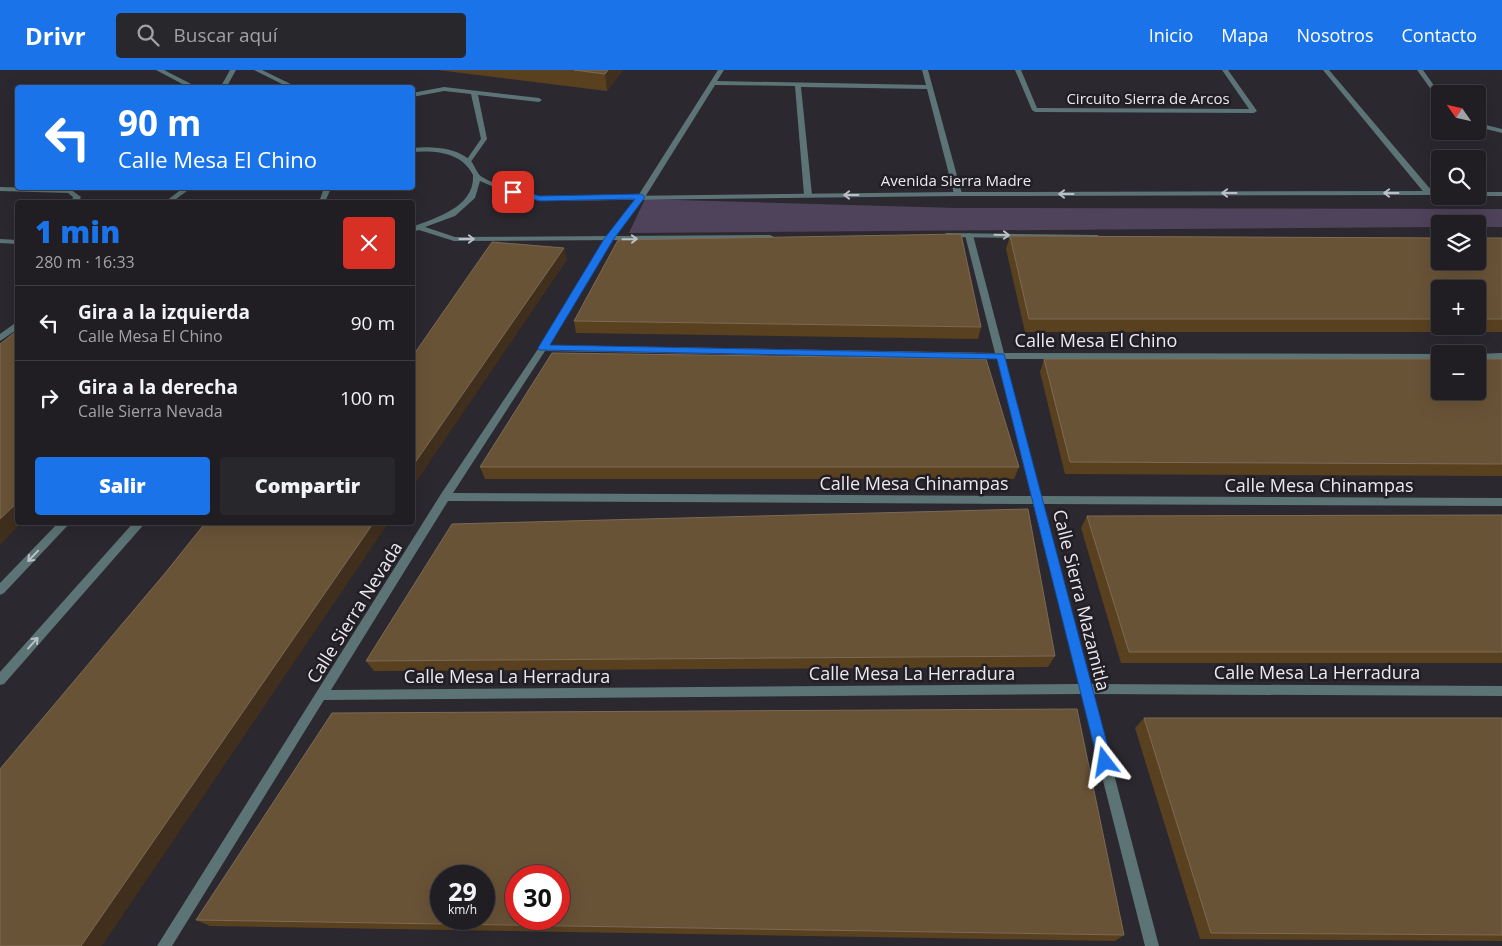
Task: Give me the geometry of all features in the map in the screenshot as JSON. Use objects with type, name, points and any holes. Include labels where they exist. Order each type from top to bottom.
[{"type":"street","points":[[160,70],[190,85]]},
{"type":"street","points":[[224,85],[230,72],[233,70]]},
{"type":"street","points":[[257,70],[290,85]]},
{"type":"street","name":"Calle Sierra Nevada","points":[[164,946],[445,497],[543,348],[609,239],[641,197],[721,70]]},
{"type":"street","points":[[925,70],[958,194]]},
{"type":"street","name":"Circuito Sierra de Arcos","points":[[1018,70],[1035,110],[1254,112],[1225,70]]},
{"type":"street","points":[[1326,70],[1430,193]]},
{"type":"street","points":[[1420,70],[1431,85]]},
{"type":"street","points":[[712,83],[928,87]]},
{"type":"street","points":[[798,84],[808,195]]},
{"type":"street","points":[[415,94],[444,89],[539,100]]},
{"type":"street","points":[[468,162],[484,139],[474,93]]},
{"type":"street","points":[[1486,127],[1502,131]]},
{"type":"street","points":[[415,148],[440,151],[458,156],[468,162],[477,177],[472,196],[452,214],[416,229]]},
{"type":"street","name":"Avenida Sierra Madre","points":[[477,177],[513,192],[540,199],[808,195],[1430,193]]},
{"type":"street","points":[[0,189],[15,189]]},
{"type":"street","points":[[35,190],[70,191],[77,197],[76,200]]},
{"type":"street","points":[[171,200],[184,190]]},
{"type":"street","points":[[1486,194],[1502,194]]},
{"type":"street","points":[[416,229],[454,238],[774,237]]},
{"type":"street","points":[[940,235],[1107,237]]},
{"type":"street","name":"Calle Sierra Mazamitla","points":[[969,235],[1152,946]]},
{"type":"street","points":[[0,241],[15,242]]},
{"type":"street","points":[[0,338],[15,325]]},
{"type":"street","name":"Calle Mesa El Chino","points":[[543,348],[1001,356],[1431,356]]},
{"type":"street","points":[[1486,356],[1502,356]]},
{"type":"street","name":"Calle Mesa Chinampas","points":[[445,497],[1502,502]]},
{"type":"street","points":[[0,590],[63,525]]},
{"type":"street","points":[[0,680],[138,525]]},
{"type":"street","name":"Calle Mesa La Herradura","points":[[321,694],[1086,689],[1502,691]]},
{"type":"shaded area","points":[[645,199],[957,208],[1502,209],[1502,227],[1486,227],[1486,215],[1431,215],[1431,227],[629,233]]},
{"type":"building","points":[[574,70],[608,70],[605,74]]},
{"type":"building","points":[[961,234],[981,327],[574,321],[618,240]]},
{"type":"building","points":[[1010,236],[1431,238],[1431,270],[1486,270],[1486,238],[1502,238],[1502,319],[1486,319],[1486,280],[1431,280],[1431,319],[1029,319]]},
{"type":"building","points":[[492,242],[564,248],[415,463],[415,353]]},
{"type":"building","points":[[15,332],[15,505],[0,519],[0,344]]},
{"type":"building","points":[[552,353],[986,359],[1019,467],[480,467]]},
{"type":"building","points":[[1044,359],[1431,359],[1431,400],[1486,400],[1486,359],[1502,359],[1502,464],[1070,462]]},
{"type":"building","points":[[1028,509],[1055,656],[366,661],[452,524]]},
{"type":"building","points":[[1502,515],[1502,652],[1129,652],[1087,516]]},
{"type":"building","points":[[204,525],[372,525],[81,946],[0,946],[0,769]]},
{"type":"building","points":[[1077,709],[1124,935],[570,926],[570,865],[505,865],[505,925],[495,925],[495,865],[430,865],[430,924],[196,920],[332,713]]},
{"type":"building","points":[[1144,718],[1502,718],[1502,935],[1211,933]]},
{"type":"route","points":[[513,192],[540,199],[641,197],[609,239],[543,348],[1001,356],[1105,762]]}]
